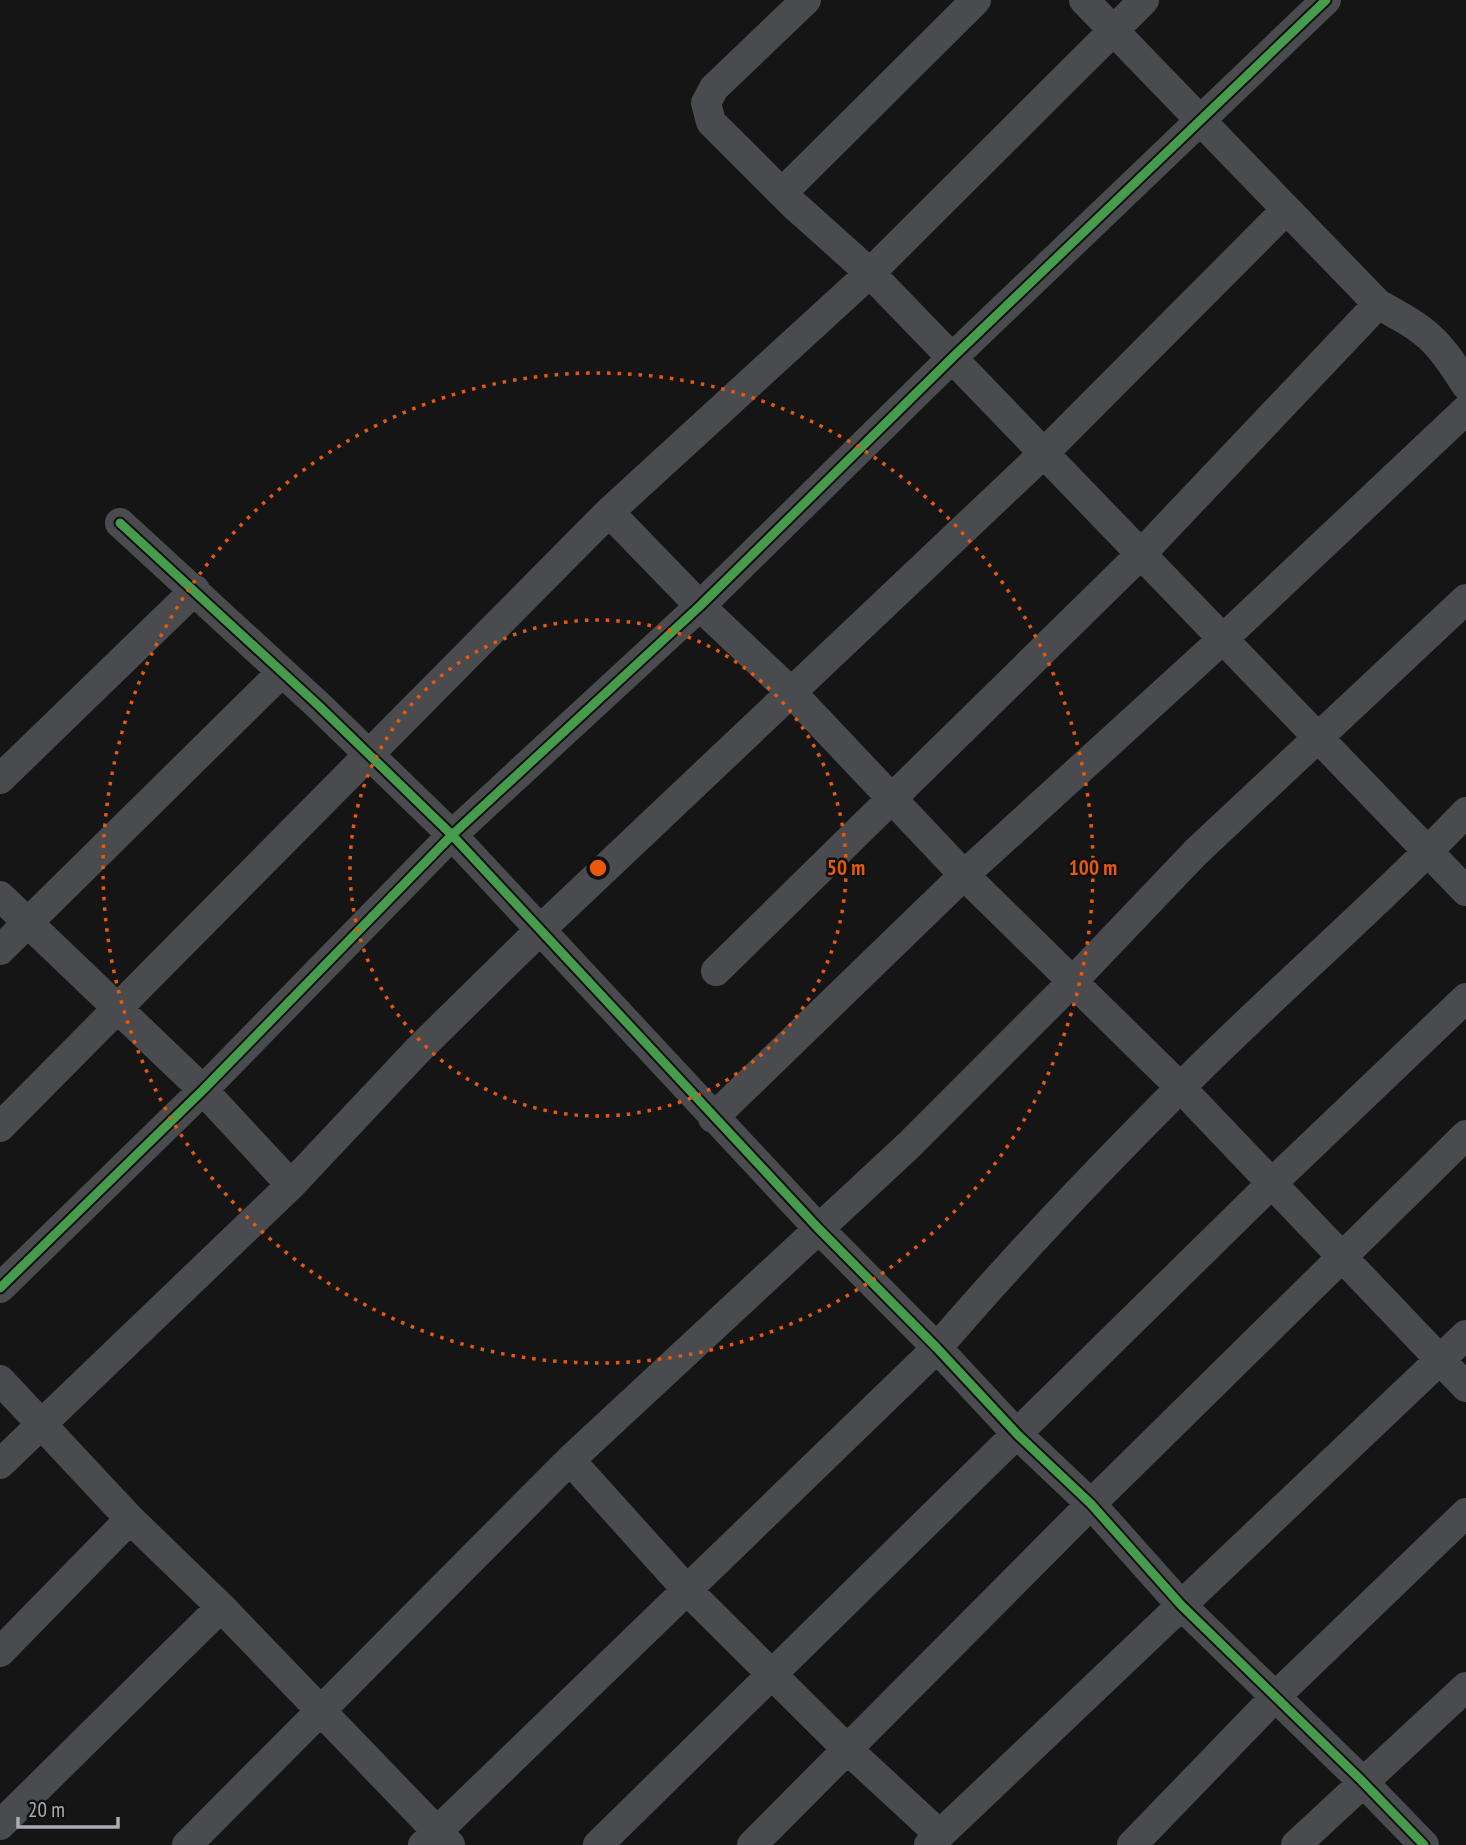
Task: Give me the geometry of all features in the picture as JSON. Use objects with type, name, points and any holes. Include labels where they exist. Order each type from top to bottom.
[{"type":"street","points":[[806,0],[714,88],[706,103],[711,122],[782,193],[870,273],[1466,891]]},
{"type":"street","points":[[782,193],[976,0]]},
{"type":"street","points":[[1084,0],[1285,211],[1378,304],[1421,327],[1442,347],[1466,385]]},
{"type":"street","points":[[0,1127],[609,512],[870,273],[1144,0]]},
{"type":"street","points":[[0,1289],[204,1090],[452,835],[700,606],[952,358],[1326,0]]},
{"type":"street","points":[[0,1464],[291,1185],[418,1050],[539,931],[1043,454],[1285,211]]},
{"type":"street","points":[[716,971],[1142,553],[1378,304]]},
{"type":"street","points":[[713,1118],[964,874],[1224,638],[1466,410]]},
{"type":"street","points":[[609,512],[700,606],[792,693],[964,874],[1180,1087],[1466,1387]]},
{"type":"street","points":[[120,523],[195,590],[452,835],[539,931],[646,1040],[713,1118],[818,1228],[937,1348],[1018,1435],[1091,1504],[1181,1605],[1424,1845]]},
{"type":"street","points":[[0,779],[195,590]]},
{"type":"street","points":[[187,1845],[570,1460],[908,1146],[1073,981],[1196,852],[1466,599]]},
{"type":"street","points":[[0,950],[281,673]]},
{"type":"street","points":[[0,1380],[131,1520],[323,1711],[437,1841],[937,1348],[1005,1269],[1180,1087],[1427,853],[1466,811]]},
{"type":"street","points":[[0,896],[204,1090],[291,1185]]},
{"type":"street","points":[[598,1845],[1018,1435],[1270,1184],[1466,998]]},
{"type":"street","points":[[752,1845],[1091,1504],[1466,1135]]},
{"type":"street","points":[[570,1460],[688,1591],[934,1839],[1466,1335]]},
{"type":"street","points":[[1132,1845],[1275,1697],[1466,1513]]},
{"type":"street","points":[[0,1652],[131,1520]]},
{"type":"street","points":[[0,1825],[221,1607]]},
{"type":"street","points":[[1296,1845],[1466,1687]]},
{"type":"cycle path","points":[[0,1288],[203,1090],[452,835],[700,606],[952,358],[1326,0]]},
{"type":"cycle path","points":[[120,523],[319,706],[452,835],[818,1228],[937,1348],[1018,1435],[1091,1504],[1181,1605],[1424,1845]]}]
